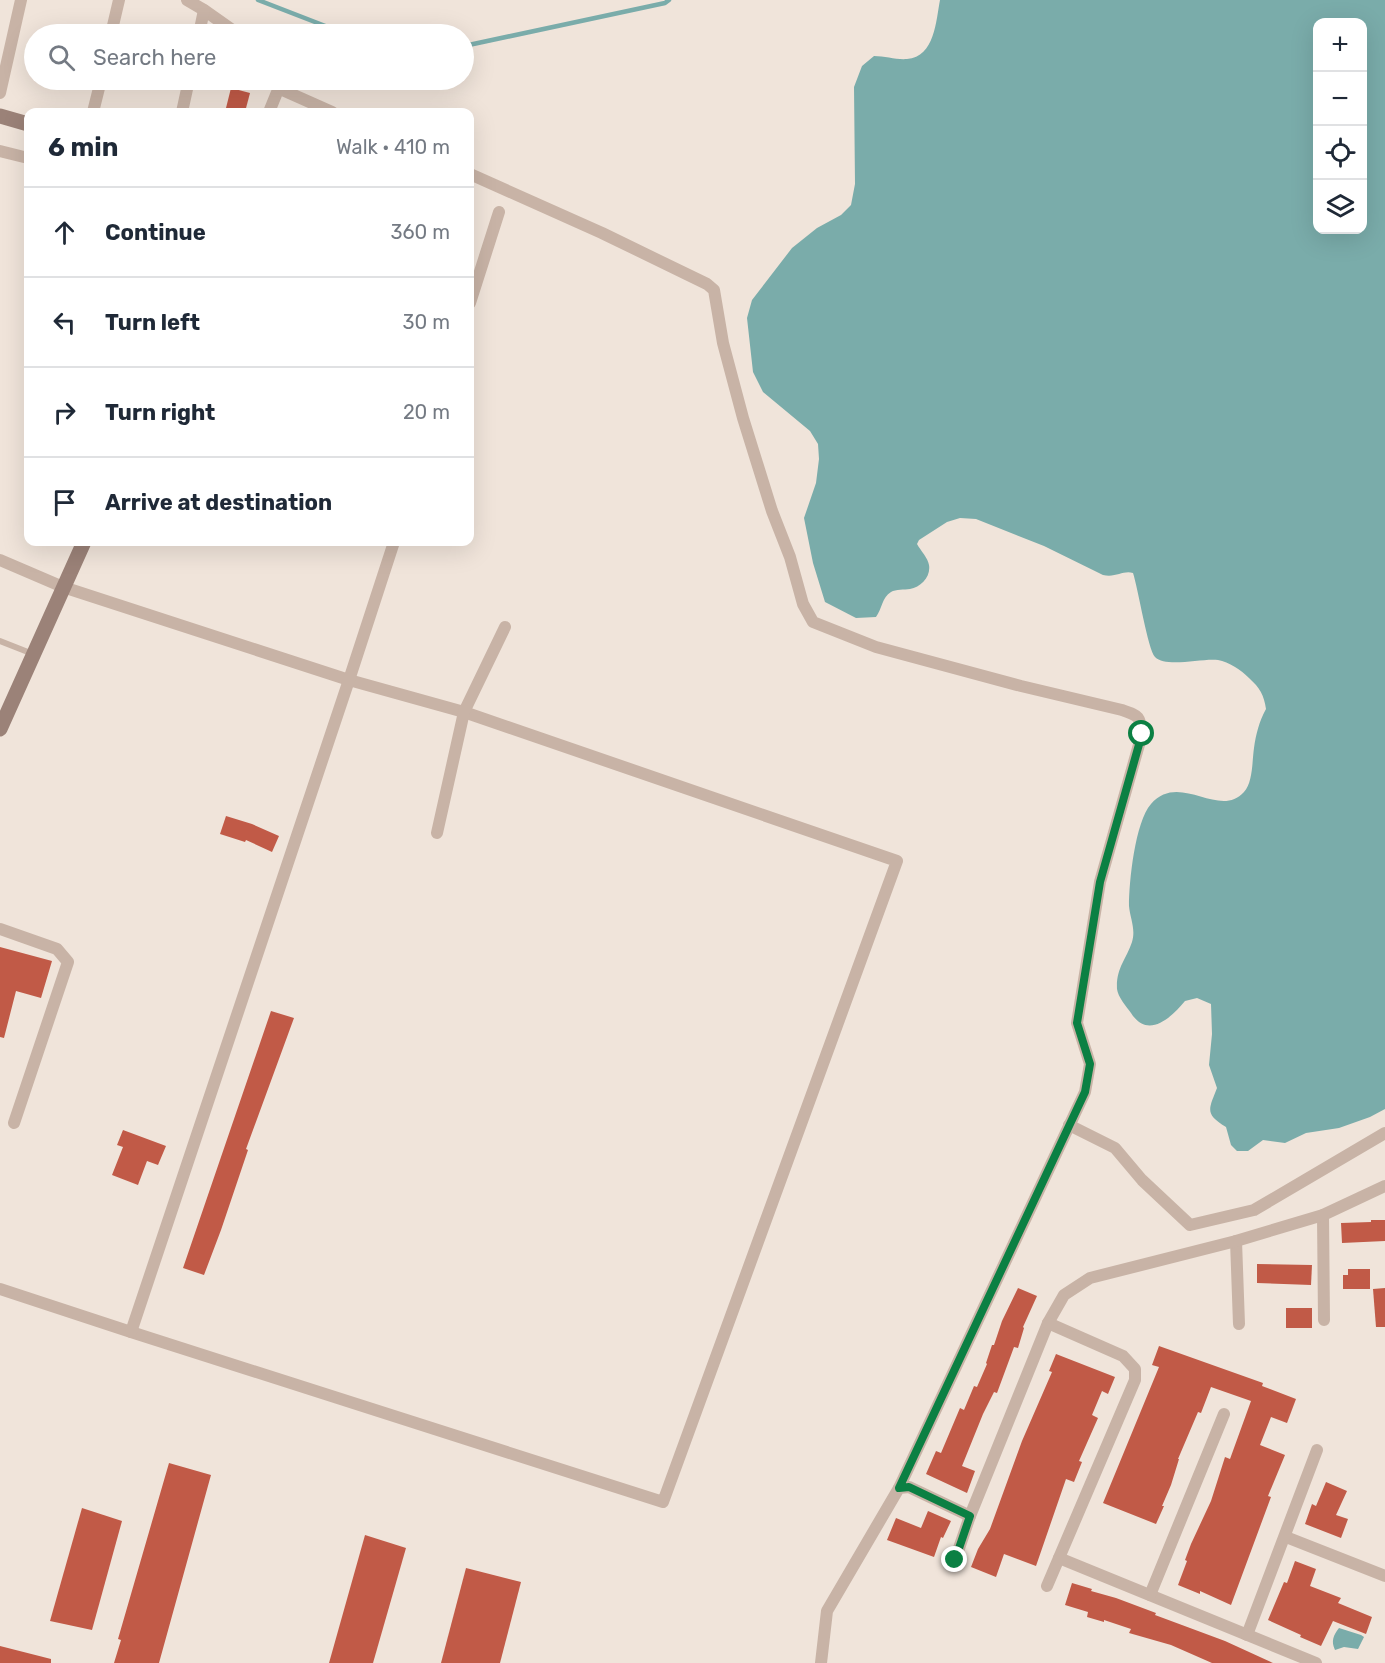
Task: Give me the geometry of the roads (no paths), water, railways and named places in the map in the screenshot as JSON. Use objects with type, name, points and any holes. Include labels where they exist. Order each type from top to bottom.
[{"type":"street","points":[[0,93],[21,0]]},
{"type":"street","points":[[113,24],[119,0]]},
{"type":"street","points":[[188,0],[224,24]]},
{"type":"street","points":[[201,24],[204,10]]},
{"type":"street","points":[[94,108],[98,90]]},
{"type":"street","points":[[183,108],[187,90]]},
{"type":"street","points":[[271,108],[278,90]]},
{"type":"street","points":[[291,90],[325,108]]},
{"type":"street","points":[[0,116],[24,123]]},
{"type":"street","points":[[0,151],[24,157]]},
{"type":"street","points":[[474,176],[602,233],[707,284],[714,290],[723,343],[743,418],[772,511],[790,557],[803,604],[813,622],[876,646],[1063,697],[1122,710],[1136,715],[1140,720],[1142,734],[1100,882],[1077,1023],[1090,1064],[1085,1092],[899,1488],[827,1611],[821,1663]]},
{"type":"street","points":[[474,290],[499,212]]},
{"type":"street","points":[[0,729],[82,546]]},
{"type":"street","points":[[131,1332],[393,546]]},
{"type":"street","points":[[0,560],[63,587],[350,680],[464,712],[897,861],[663,1502],[0,1289]]},
{"type":"street","points":[[437,833],[464,712],[505,627]]},
{"type":"street","points":[[0,929],[57,949],[68,962],[14,1123]]},
{"type":"street","points":[[1069,1125],[1115,1148],[1142,1180],[1190,1225],[1254,1210],[1385,1133]]},
{"type":"street","points":[[955,1560],[970,1516],[1048,1323],[1064,1295],[1090,1278],[1236,1241],[1323,1215],[1385,1186]]},
{"type":"street","points":[[1323,1215],[1324,1320]]},
{"type":"street","points":[[1236,1241],[1239,1324]]},
{"type":"street","points":[[1047,1586],[1134,1380],[1136,1369],[1123,1356],[1048,1323]]},
{"type":"street","points":[[1150,1595],[1224,1414]]},
{"type":"street","points":[[1248,1635],[1317,1450]]},
{"type":"street","points":[[899,1488],[909,1487],[970,1516]]},
{"type":"street","points":[[1286,1537],[1385,1576]]},
{"type":"street","points":[[1059,1558],[1316,1663]]},
{"type":"lane","points":[[0,641],[33,654]]},
{"type":"water","points":[[940,0],[1385,0],[1385,1109],[1370,1117],[1339,1128],[1306,1133],[1285,1143],[1263,1140],[1248,1151],[1237,1151],[1231,1145],[1226,1127],[1214,1118],[1210,1110],[1217,1088],[1209,1065],[1212,1034],[1211,1004],[1197,998],[1185,1001],[1167,1019],[1160,1023],[1145,1025],[1131,1013],[1117,989],[1118,975],[1133,937],[1129,906],[1130,882],[1137,838],[1145,813],[1151,804],[1162,795],[1174,792],[1223,801],[1234,799],[1244,792],[1251,777],[1257,733],[1266,709],[1261,692],[1249,678],[1235,667],[1218,660],[1167,662],[1155,657],[1149,643],[1133,573],[1103,575],[1044,546],[976,519],[960,518],[947,522],[919,540],[917,544],[929,565],[927,577],[914,588],[895,590],[888,594],[876,617],[856,618],[825,602],[813,563],[804,518],[816,483],[818,444],[810,431],[763,392],[753,372],[747,318],[752,300],[792,248],[817,228],[841,215],[851,205],[855,184],[854,87],[862,66],[874,56],[899,59],[916,57],[929,45]]},
{"type":"water","points":[[1339,1628],[1364,1637],[1358,1649],[1344,1647],[1335,1650],[1333,1639]]},
{"type":"waterway","points":[[258,0],[320,24]]},
{"type":"waterway","points":[[474,44],[665,3],[669,0]]}]
